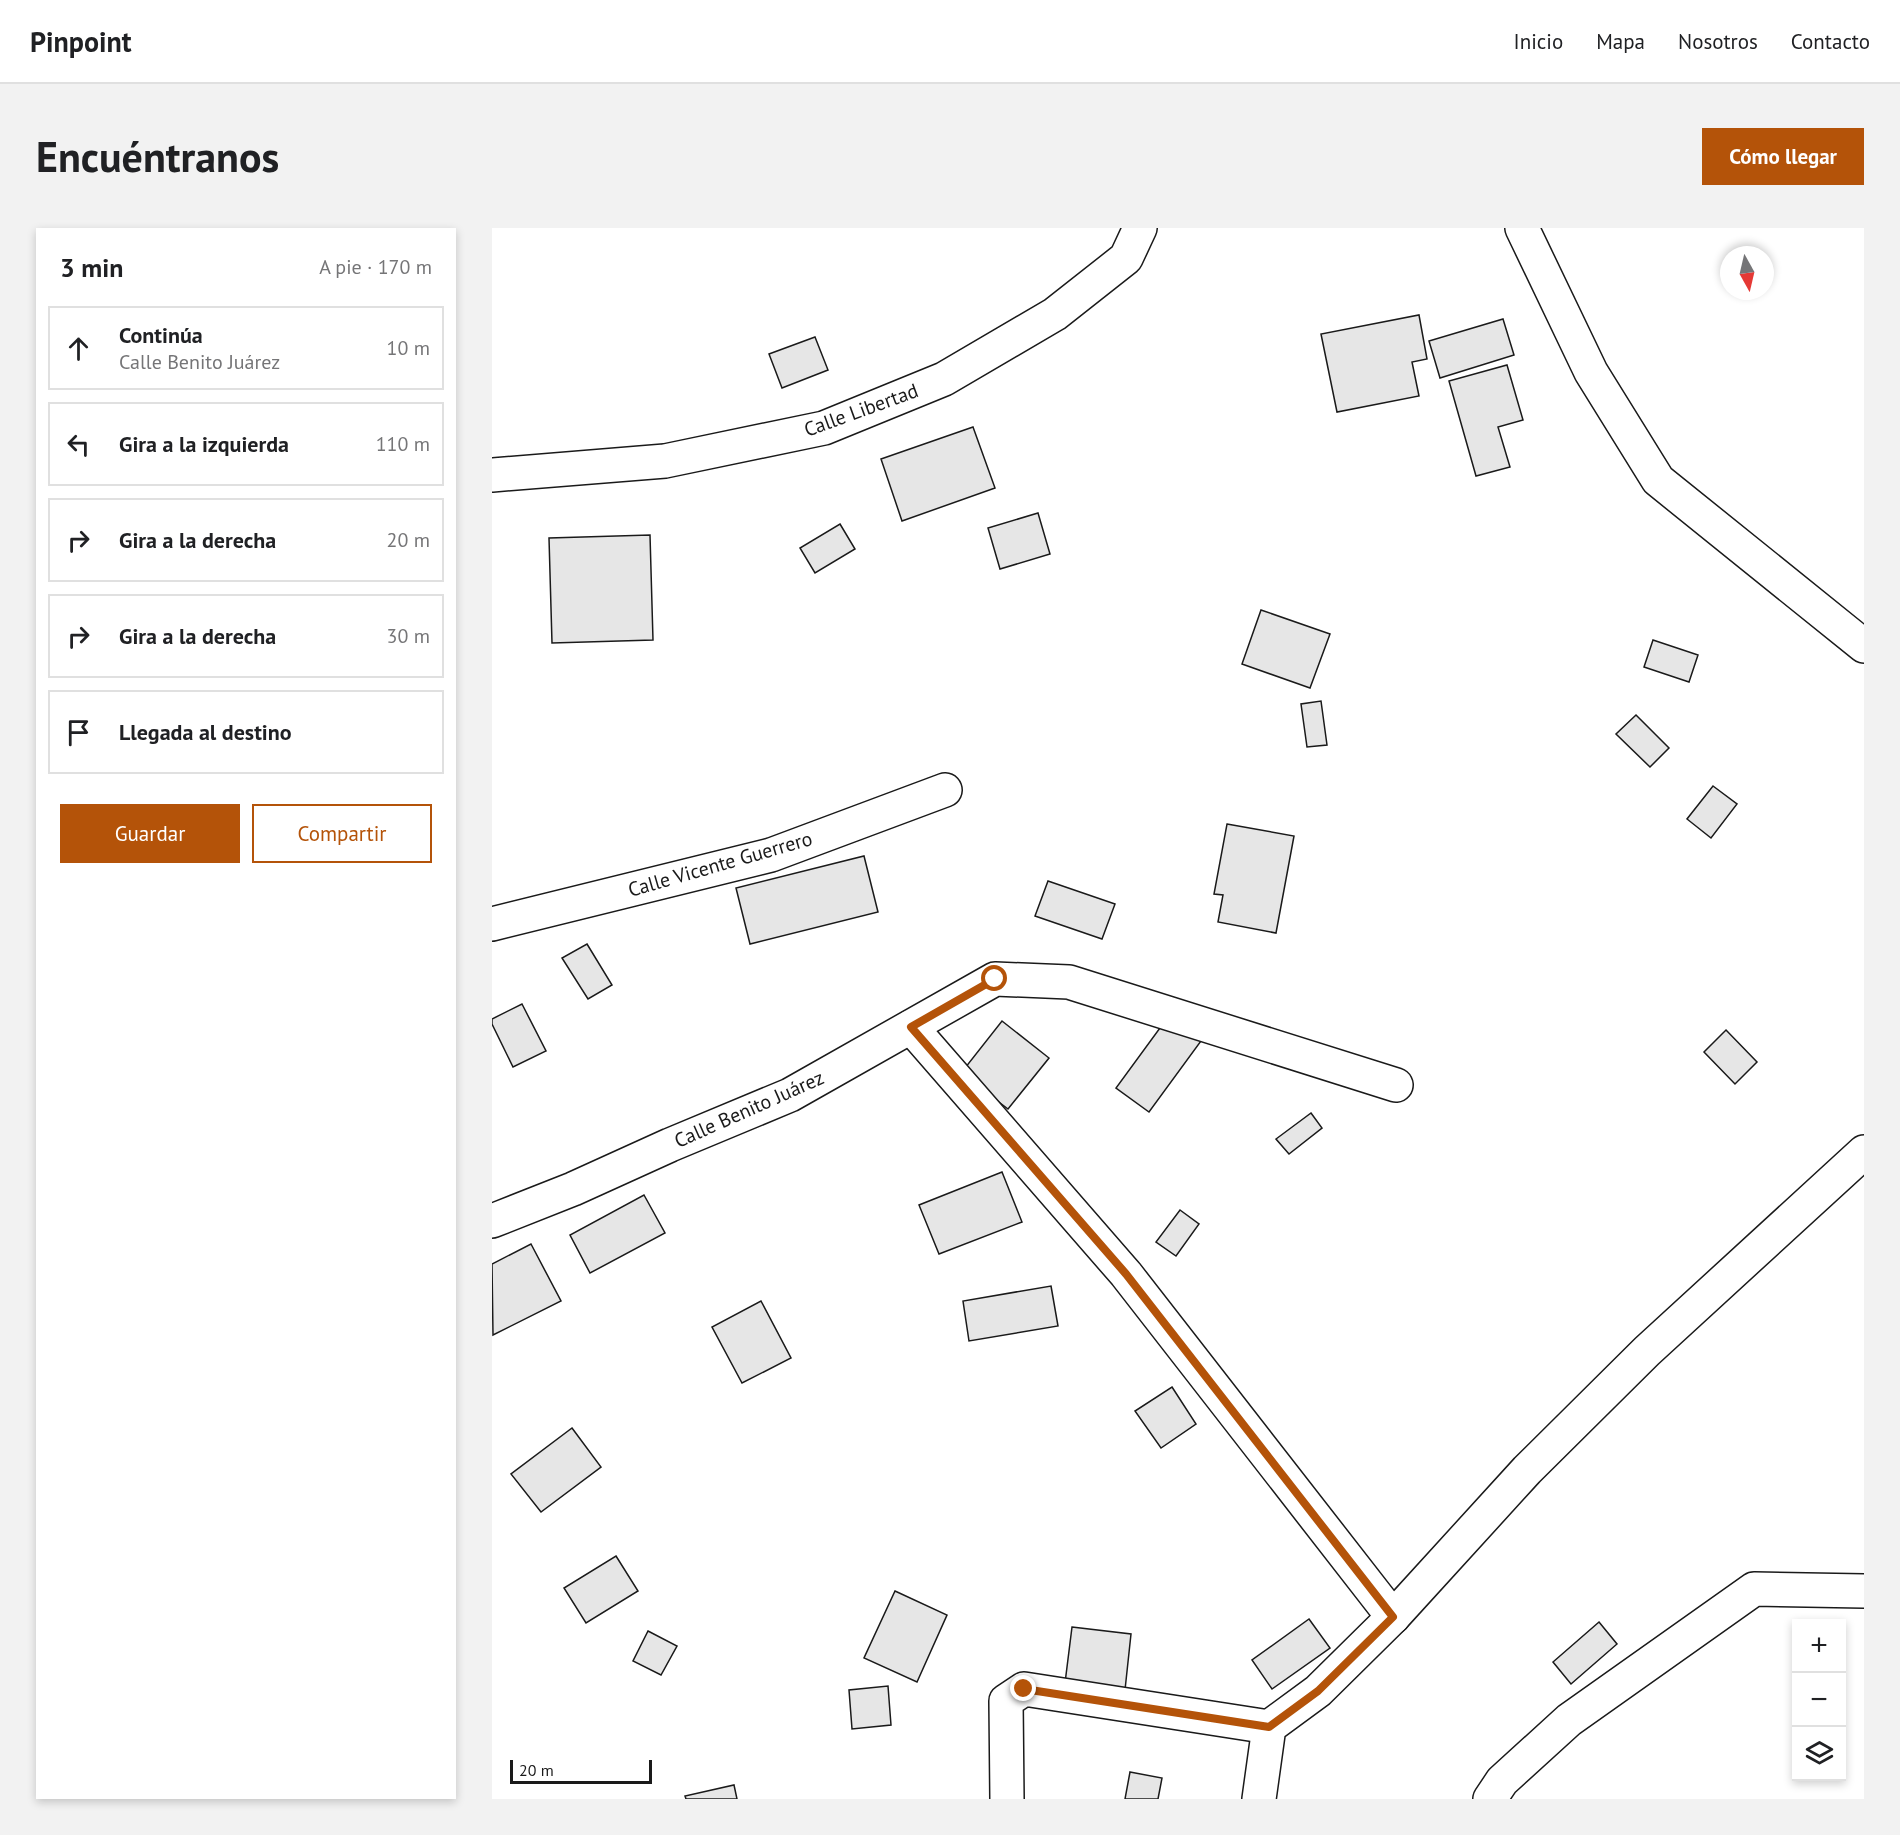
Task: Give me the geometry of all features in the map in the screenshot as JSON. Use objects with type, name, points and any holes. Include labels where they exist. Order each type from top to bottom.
[{"type":"street","name":"Calle Libertad","points":[[492,475],[665,461],[824,428],[944,379],[1055,314],[1126,258],[1140,228]]},
{"type":"street","points":[[1522,228],[1592,372],[1658,480],[1864,646]]},
{"type":"street","name":"Calle Vicente Guerrero","points":[[492,924],[771,855],[945,790]]},
{"type":"street","name":"Calle Benito Juárez","points":[[492,1221],[573,1189],[670,1144],[790,1095],[995,979],[1069,981],[1396,1085]]},
{"type":"street","points":[[911,1027],[1126,1274],[1393,1617]]},
{"type":"street","points":[[1258,1799],[1269,1727],[1318,1691],[1393,1617],[1527,1470],[1647,1351],[1864,1152]]},
{"type":"street","points":[[1490,1799],[1502,1781],[1569,1720],[1754,1589],[1864,1591]]},
{"type":"street","points":[[1007,1799],[1006,1701],[1024,1689],[1269,1727]]},
{"type":"building","points":[[1419,315],[1427,359],[1412,362],[1419,396],[1337,412],[1321,334]]},
{"type":"building","points":[[1503,319],[1514,355],[1440,378],[1429,341]]},
{"type":"building","points":[[815,337],[828,370],[782,388],[769,354]]},
{"type":"building","points":[[1507,365],[1523,420],[1498,427],[1510,467],[1476,476],[1449,381]]},
{"type":"building","points":[[973,427],[995,488],[902,521],[881,459]]},
{"type":"building","points":[[1038,513],[1050,554],[1000,569],[988,528]]},
{"type":"building","points":[[840,524],[855,549],[815,573],[800,548]]},
{"type":"building","points":[[650,535],[653,640],[552,643],[549,538]]},
{"type":"building","points":[[1261,610],[1330,634],[1310,688],[1242,664]]},
{"type":"building","points":[[1653,640],[1698,655],[1689,682],[1644,667]]},
{"type":"building","points":[[1321,701],[1327,745],[1307,747],[1301,704]]},
{"type":"building","points":[[1636,715],[1669,748],[1650,767],[1616,734]]},
{"type":"building","points":[[1713,786],[1737,804],[1711,838],[1687,819]]},
{"type":"building","points":[[1227,824],[1294,836],[1276,933],[1218,922],[1223,895],[1214,894]]},
{"type":"building","points":[[864,856],[878,912],[750,944],[736,888]]},
{"type":"building","points":[[1048,881],[1115,904],[1102,939],[1035,916]]},
{"type":"building","points":[[587,944],[612,985],[588,999],[562,958]]},
{"type":"building","points":[[522,1004],[546,1051],[513,1067],[492,1024],[492,1019]]},
{"type":"building","points":[[1168,1017],[1201,1041],[1149,1112],[1116,1088]]},
{"type":"building","points":[[1002,1021],[1049,1058],[1008,1109],[961,1073]]},
{"type":"building","points":[[1726,1030],[1757,1062],[1735,1084],[1704,1052]]},
{"type":"building","points":[[1311,1113],[1322,1128],[1289,1154],[1276,1139]]},
{"type":"building","points":[[1002,1172],[1022,1222],[939,1254],[919,1205]]},
{"type":"building","points":[[644,1195],[665,1233],[590,1273],[570,1235]]},
{"type":"building","points":[[1180,1210],[1199,1224],[1176,1256],[1156,1242]]},
{"type":"building","points":[[531,1244],[561,1301],[493,1335],[492,1264]]},
{"type":"building","points":[[1051,1286],[1058,1326],[969,1341],[963,1301]]},
{"type":"building","points":[[761,1301],[791,1358],[742,1383],[712,1327]]},
{"type":"building","points":[[1172,1387],[1196,1424],[1161,1448],[1135,1411]]},
{"type":"building","points":[[572,1428],[601,1467],[541,1512],[511,1474]]},
{"type":"building","points":[[616,1556],[638,1591],[586,1623],[564,1588]]},
{"type":"building","points":[[895,1591],[947,1615],[917,1682],[864,1658]]},
{"type":"building","points":[[1309,1619],[1330,1648],[1272,1689],[1252,1660]]},
{"type":"building","points":[[1599,1622],[1617,1644],[1571,1684],[1553,1662]]},
{"type":"building","points":[[1072,1627],[1131,1634],[1125,1690],[1065,1683]]},
{"type":"building","points":[[648,1631],[677,1646],[661,1675],[633,1661]]},
{"type":"building","points":[[888,1686],[891,1725],[852,1729],[849,1690]]},
{"type":"building","points":[[1130,1772],[1162,1778],[1158,1799],[1125,1799]]},
{"type":"building","points":[[734,1785],[737,1799],[686,1799],[685,1796]]},
{"type":"route","points":[[995,979],[911,1027],[1126,1274],[1393,1617],[1318,1691],[1269,1727],[1024,1689]]}]
